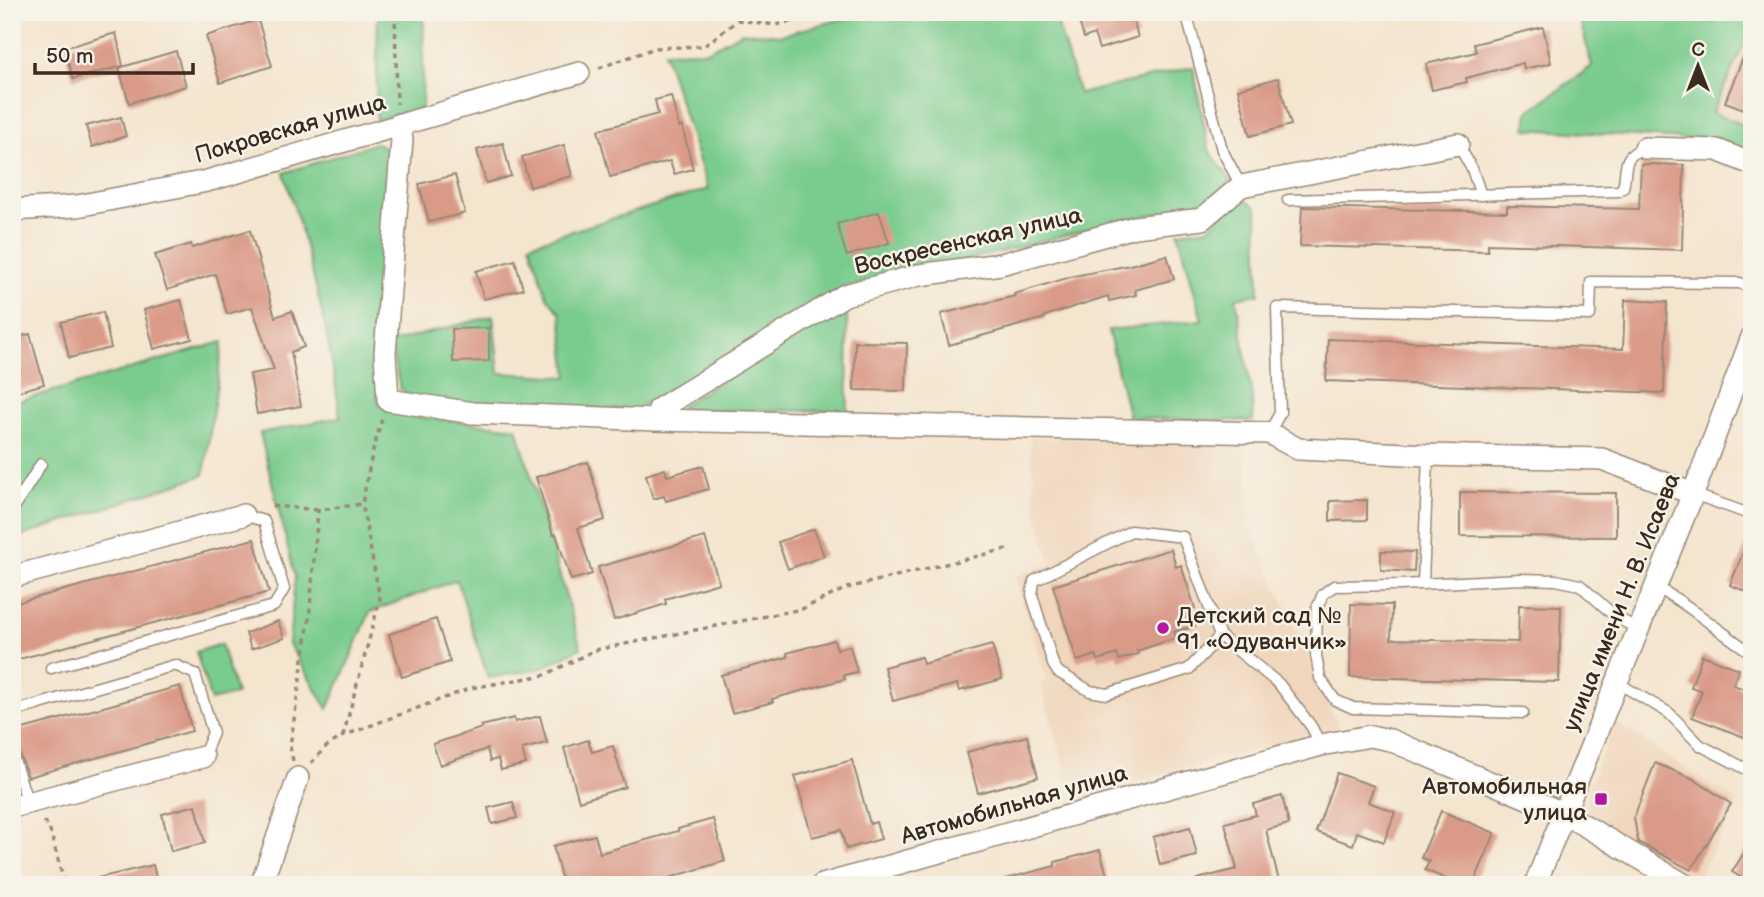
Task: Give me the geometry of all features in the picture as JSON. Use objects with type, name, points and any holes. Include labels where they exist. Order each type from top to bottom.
[{"type":"street","name":"Покровская улица","points":[[12,210],[77,205],[207,181],[579,74]]},
{"type":"street","points":[[399,124],[402,140],[385,353],[388,400],[473,413],[656,420],[1269,433],[1298,449],[1602,459],[1693,494]]},
{"type":"street","name":"Воскресенская улица","points":[[656,420],[659,409],[845,295],[919,275],[1001,264],[1135,227],[1202,219],[1241,186],[1458,144]]},
{"type":"street","points":[[1645,148],[1717,150],[1752,164]]},
{"type":"street","name":"улица имени Н. В. Исаева","points":[[1535,885],[1751,344]]},
{"type":"street","points":[[12,577],[243,515]]},
{"type":"street","name":"Автомобильная улица","points":[[822,885],[1321,745],[1370,736],[1390,740],[1565,814],[1685,885]]},
{"type":"street","points":[[20,805],[203,757]]},
{"type":"street","points":[[261,885],[298,778]]},
{"type":"lane","points":[[1186,12],[1222,150],[1241,186]]},
{"type":"lane","points":[[1458,144],[1472,169],[1481,195]]},
{"type":"lane","points":[[1289,200],[1618,191],[1623,188],[1625,164],[1629,157],[1645,148]]},
{"type":"lane","points":[[1269,433],[1280,414],[1277,308],[1590,315],[1591,282],[1740,283],[1752,289]]},
{"type":"lane","points":[[1423,583],[1429,455]]},
{"type":"lane","points":[[12,511],[41,464]]},
{"type":"lane","points":[[1693,494],[1752,515]]},
{"type":"lane","points":[[51,668],[274,606],[284,589],[264,521],[243,515]]},
{"type":"lane","points":[[1220,636],[1189,669],[1107,694],[1090,691],[1058,672],[1053,664],[1032,595],[1034,581],[1131,531],[1183,537],[1220,636],[1279,684],[1311,726],[1321,745]]},
{"type":"lane","points":[[1523,713],[1353,708],[1335,700],[1320,678],[1316,656],[1317,608],[1323,594],[1334,586],[1556,580],[1580,585],[1617,618],[1639,629]]},
{"type":"lane","points":[[1655,587],[1752,653]]},
{"type":"lane","points":[[12,712],[175,665],[195,674],[212,733],[203,757]]},
{"type":"lane","points":[[1618,682],[1669,713],[1700,745],[1752,772]]},
{"type":"lane","points":[[12,754],[20,805]]},
{"type":"path","points":[[396,12],[396,101],[399,124]]},
{"type":"path","points":[[579,74],[655,48],[704,46],[738,20],[776,25],[828,12]]},
{"type":"path","points":[[343,736],[380,599],[362,504],[372,453],[388,400]]},
{"type":"path","points":[[243,515],[274,506],[318,510],[362,504]]},
{"type":"path","points":[[298,778],[290,746],[309,620],[318,510]]},
{"type":"path","points":[[298,778],[326,747],[343,736],[471,688],[545,675],[595,650],[802,610],[847,588],[1011,548]]},
{"type":"path","points":[[20,805],[49,827],[65,885]]},
{"type":"shaded area","points":[[1752,28],[1752,128],[1712,113]]},
{"type":"shaded area","name":"Детский сад № 91 «Одуванчик»","points":[[1030,437],[1245,445],[1250,525],[1338,727],[1074,799],[1040,684],[1047,681],[1015,575],[1051,564],[1036,513]]},
{"type":"shaded area","points":[[1615,722],[1738,802],[1696,881],[1590,821],[1586,805],[1587,790]]},
{"type":"green space","points":[[378,12],[424,12],[422,108],[376,120]]},
{"type":"green space","points":[[870,12],[1054,12],[1079,94],[1193,67],[1209,150],[1232,182],[1199,207],[1131,218],[843,288],[635,410],[469,404],[411,396],[400,389],[393,342],[493,316],[499,373],[568,377],[561,314],[547,297],[530,244],[708,189],[664,52],[707,51],[742,32],[781,35]]},
{"type":"green space","points":[[1578,12],[1752,12],[1752,28],[1712,113],[1752,128],[1752,154],[1716,141],[1526,129],[1528,112],[1592,66]]},
{"type":"green space","points":[[376,143],[392,150],[378,402],[399,415],[517,428],[581,648],[542,668],[488,678],[457,580],[370,612],[328,709],[289,644],[295,577],[260,433],[340,417],[318,294],[284,173]]},
{"type":"green space","points":[[1241,197],[1257,208],[1259,294],[1236,298],[1252,396],[1253,421],[1129,418],[1108,330],[1202,320],[1178,232],[1208,228]]},
{"type":"green space","points":[[847,308],[848,411],[685,410],[680,406],[828,316]]},
{"type":"green space","points":[[223,342],[204,475],[12,539],[12,403]]},
{"type":"green space","points":[[221,644],[236,694],[211,701],[196,652]]},
{"type":"building","points":[[1076,12],[1131,12],[1138,37],[1099,49],[1094,34],[1084,38]]},
{"type":"building","points":[[258,20],[272,66],[220,83],[206,36]]},
{"type":"building","points":[[1543,27],[1551,63],[1524,69],[1523,63],[1466,78],[1467,82],[1432,90],[1426,64],[1476,52],[1474,44]]},
{"type":"building","points":[[116,33],[123,66],[73,79],[64,48]]},
{"type":"building","points":[[1752,38],[1752,112],[1725,102]]},
{"type":"building","points":[[176,51],[186,86],[129,103],[119,68]]},
{"type":"building","points":[[1278,78],[1291,125],[1250,136],[1238,89]]},
{"type":"building","points":[[671,96],[693,169],[674,174],[670,161],[610,177],[598,130],[658,114],[655,100]]},
{"type":"building","points":[[121,117],[126,136],[92,147],[86,126]]},
{"type":"building","points":[[503,143],[511,176],[486,183],[477,150]]},
{"type":"building","points":[[564,145],[572,176],[530,187],[522,157]]},
{"type":"building","points":[[1641,164],[1684,165],[1682,250],[1488,244],[1488,251],[1300,246],[1302,207],[1507,212],[1507,206],[1639,209]]},
{"type":"building","points":[[455,175],[465,213],[429,222],[419,184]]},
{"type":"building","points":[[879,212],[889,243],[847,256],[837,224]]},
{"type":"building","points":[[250,230],[275,317],[292,311],[304,347],[291,352],[301,406],[257,414],[250,374],[274,370],[252,307],[227,314],[215,274],[167,290],[155,255],[191,244],[192,248]]},
{"type":"building","points":[[1167,255],[1174,279],[1135,290],[1136,295],[1109,301],[1108,296],[1045,318],[949,345],[941,314],[1015,296],[1014,294],[1074,276]]},
{"type":"building","points":[[515,260],[523,289],[484,299],[476,271]]},
{"type":"building","points":[[181,300],[192,339],[154,349],[144,310]]},
{"type":"building","points":[[1625,300],[1667,302],[1664,393],[1326,381],[1328,339],[1623,349]]},
{"type":"building","points":[[103,312],[111,348],[69,358],[61,322]]},
{"type":"building","points":[[489,328],[489,361],[453,362],[452,329]]},
{"type":"building","points":[[30,334],[44,384],[12,393],[12,339]]},
{"type":"building","points":[[855,342],[907,343],[906,391],[854,390]]},
{"type":"building","points":[[588,462],[605,520],[578,528],[592,574],[571,580],[556,534],[553,535],[536,477]]},
{"type":"building","points":[[703,466],[709,489],[666,501],[664,496],[653,499],[646,475],[665,469],[667,476]]},
{"type":"building","points":[[1460,492],[1616,493],[1616,537],[1460,536]]},
{"type":"building","points":[[1367,500],[1367,520],[1330,521],[1330,501]]},
{"type":"building","points":[[814,529],[824,556],[788,569],[778,542]]},
{"type":"building","points":[[1752,533],[1752,594],[1730,585]]},
{"type":"building","points":[[705,537],[719,583],[665,599],[666,604],[614,620],[598,567]]},
{"type":"building","points":[[254,539],[269,592],[12,661],[12,604]]},
{"type":"building","points":[[1171,549],[1176,567],[1181,565],[1195,608],[1190,609],[1195,626],[1174,632],[1176,638],[1119,660],[1117,654],[1098,660],[1096,655],[1077,661],[1053,586]]},
{"type":"building","points":[[1381,551],[1415,552],[1414,572],[1381,570]]},
{"type":"building","points":[[1351,604],[1392,605],[1391,639],[1518,642],[1519,605],[1561,606],[1559,682],[1350,677]]},
{"type":"building","points":[[436,619],[450,662],[402,677],[389,634]]},
{"type":"building","points":[[278,621],[284,638],[251,649],[246,633]]},
{"type":"building","points":[[834,640],[837,649],[850,646],[857,672],[844,675],[845,679],[732,713],[721,675],[788,657],[787,653]]},
{"type":"building","points":[[992,645],[1002,679],[959,691],[957,684],[893,701],[884,667],[921,657],[923,664]]},
{"type":"building","points":[[1702,655],[1739,669],[1733,685],[1752,692],[1752,740],[1692,717],[1702,691],[1691,687]]},
{"type":"building","points":[[180,686],[192,731],[28,777],[12,732]]},
{"type":"building","points":[[540,716],[547,743],[522,749],[526,764],[501,770],[498,759],[490,761],[487,749],[440,765],[433,744],[482,728],[481,726],[514,718],[515,722]]},
{"type":"building","points":[[1027,736],[1038,777],[978,793],[967,752]]},
{"type":"building","points":[[588,740],[592,752],[613,746],[625,787],[579,801],[564,748]]},
{"type":"building","points":[[852,760],[870,824],[876,822],[881,839],[846,849],[841,830],[812,837],[795,776]]},
{"type":"building","points":[[1655,763],[1692,778],[1731,804],[1691,870],[1638,842],[1634,817]]},
{"type":"building","points":[[1337,773],[1374,786],[1368,802],[1395,812],[1384,842],[1357,832],[1353,845],[1316,832]]},
{"type":"building","points":[[1282,796],[1289,824],[1266,830],[1280,885],[1198,885],[1197,879],[1237,869],[1225,823],[1256,815],[1253,804]]},
{"type":"building","points":[[513,802],[517,818],[492,824],[488,808]]},
{"type":"building","points":[[196,805],[205,843],[171,851],[162,814]]},
{"type":"building","points":[[1441,811],[1495,833],[1473,885],[1460,885],[1425,870],[1429,861],[1421,858]]},
{"type":"building","points":[[713,819],[725,861],[646,885],[563,885],[553,846],[595,835],[600,853]]},
{"type":"building","points":[[1190,827],[1197,856],[1160,865],[1153,837]]},
{"type":"building","points":[[1752,840],[1752,884],[1732,872]]},
{"type":"building","points":[[1100,850],[1109,882],[1099,885],[1006,885],[1005,879],[1055,866],[1055,862]]},
{"type":"building","points":[[153,865],[158,885],[99,885],[98,878]]},
{"type":"place","name":"Детский сад № 91 «Одуванчик»","points":[[1163,628]]},
{"type":"place","name":"Автомобильная улица","points":[[1601,799]]}]
